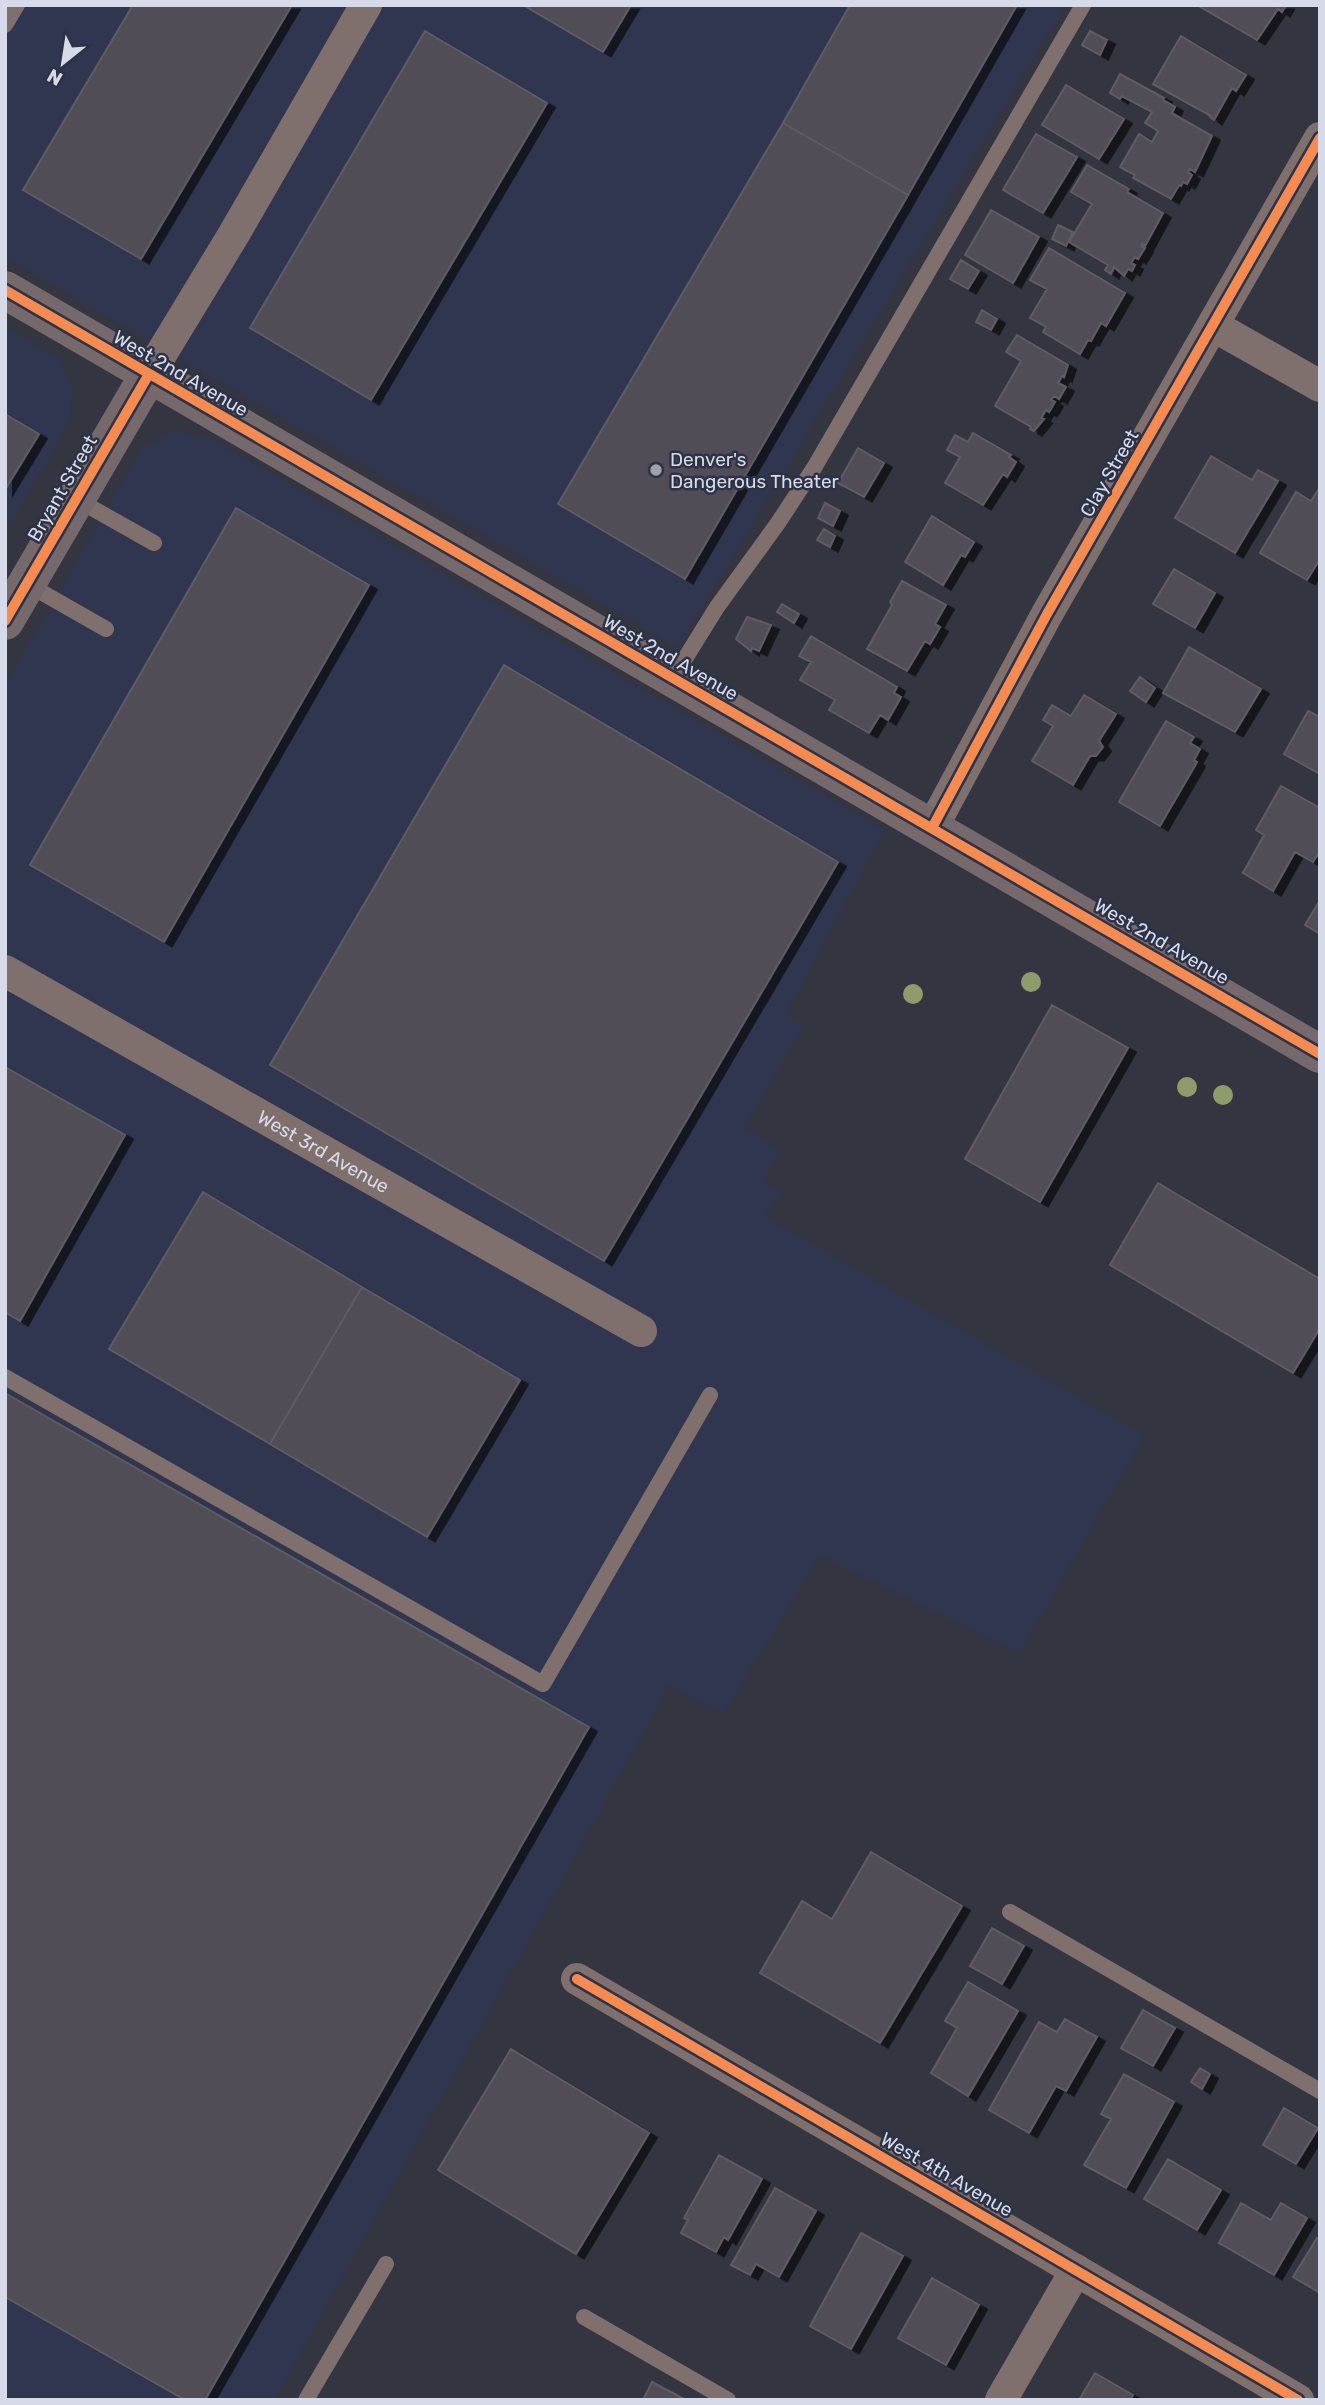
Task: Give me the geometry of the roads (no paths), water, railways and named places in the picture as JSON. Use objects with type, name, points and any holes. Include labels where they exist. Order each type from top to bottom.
[{"type":"street","name":"Bryant Street","points":[[5,621],[366,5]]},
{"type":"street","name":"Clay Street","points":[[932,828],[1047,614],[1320,138]]},
{"type":"street","name":"West 2nd Avenue","points":[[5,290],[1320,1054]]},
{"type":"street","points":[[1214,326],[1320,386]]},
{"type":"street","name":"West 3rd Avenue","points":[[5,971],[641,1331]]},
{"type":"street","name":"West 4th Avenue","points":[[577,1979],[1298,2400]]},
{"type":"street","points":[[1001,2400],[1076,2270]]},
{"type":"lane","points":[[5,25],[17,5]]},
{"type":"lane","points":[[673,678],[717,607],[814,468],[1083,5]]},
{"type":"lane","points":[[76,499],[154,544]]},
{"type":"lane","points":[[27,584],[106,629]]},
{"type":"lane","points":[[5,1377],[543,1684],[710,1395]]},
{"type":"lane","points":[[1010,1912],[1320,2091]]},
{"type":"lane","points":[[306,2400],[386,2264]]},
{"type":"lane","points":[[584,2316],[728,2400]]},
{"type":"place","name":"Denver's Dangerous Theater","points":[[656,470]]}]
